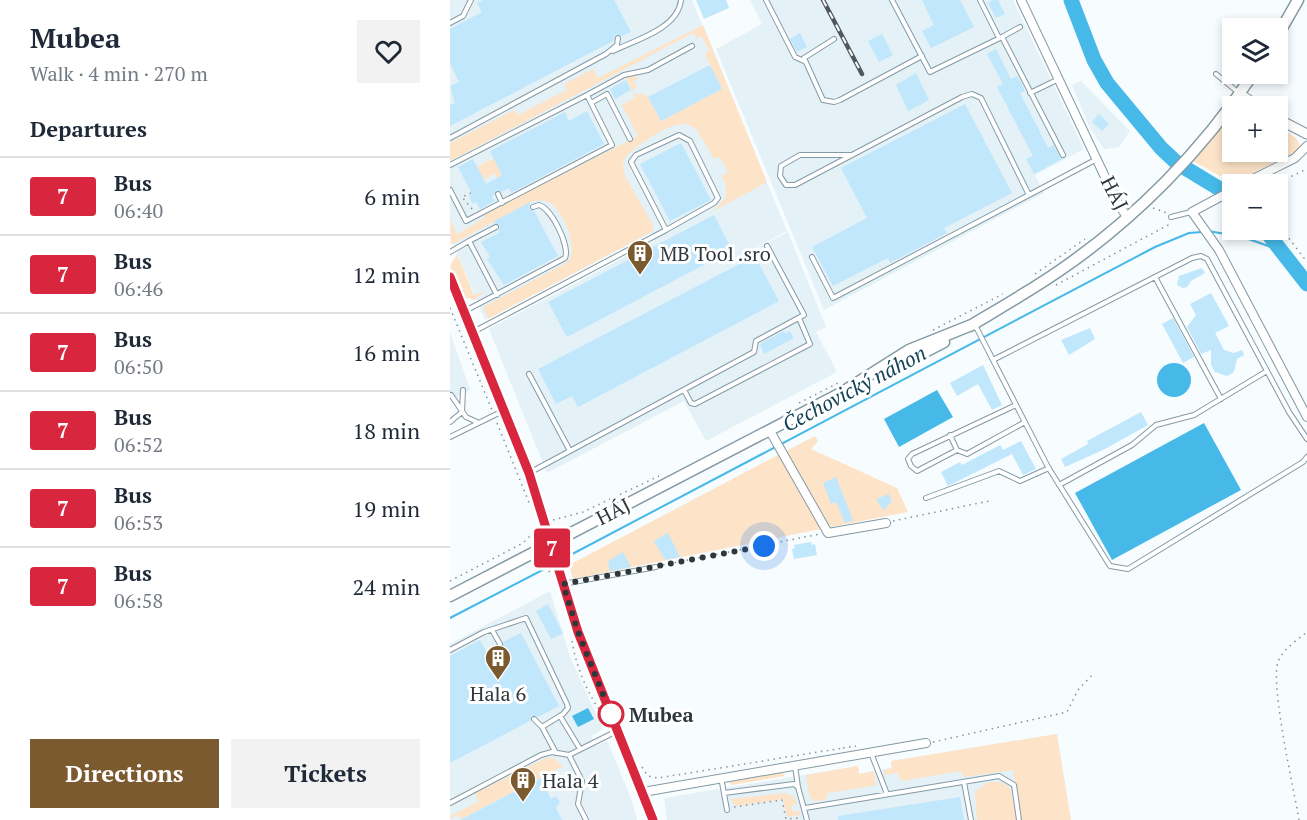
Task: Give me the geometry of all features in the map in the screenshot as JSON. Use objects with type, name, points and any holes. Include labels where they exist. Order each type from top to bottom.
[{"type":"main road","points":[[1288,18],[1298,0]]},
{"type":"main road","points":[[1127,217],[1190,155],[1246,84]]},
{"type":"main road","name":"HÁJ","points":[[450,596],[841,393],[914,358],[1061,270],[1127,217]]},
{"type":"street","name":"HÁJ","points":[[1021,0],[1127,217]]},
{"type":"street","points":[[1288,124],[1307,134]]},
{"type":"street","points":[[1264,174],[1295,158],[1307,146]]},
{"type":"street","points":[[1222,196],[1191,212],[1219,250],[1307,417]]},
{"type":"street","points":[[450,277],[529,473],[554,555],[553,569],[563,584],[578,632],[618,730],[640,768],[643,792],[653,820]]},
{"type":"street","points":[[770,431],[828,533],[886,523]]},
{"type":"street","points":[[643,792],[926,743]]},
{"type":"lane","points":[[450,23],[463,16],[471,0]]},
{"type":"lane","points":[[450,138],[606,54],[666,25],[677,13],[681,0]]},
{"type":"lane","points":[[766,0],[795,57],[804,61],[823,100],[834,102],[922,56]]},
{"type":"lane","points":[[892,0],[932,72],[1020,27]]},
{"type":"lane","points":[[980,0],[1063,155]]},
{"type":"lane","points":[[606,54],[617,45],[618,38]]},
{"type":"lane","points":[[804,61],[806,55],[834,39]]},
{"type":"lane","points":[[450,165],[624,75],[648,70],[692,46]]},
{"type":"lane","points":[[1216,74],[1240,94]]},
{"type":"lane","points":[[1030,93],[1059,79]]},
{"type":"lane","points":[[591,103],[609,93],[630,139]]},
{"type":"lane","points":[[450,190],[466,221],[612,146],[586,94]]},
{"type":"lane","points":[[852,155],[796,156],[783,164],[780,176],[786,185],[793,186],[852,155],[962,97],[975,94],[981,98],[1029,195]]},
{"type":"lane","points":[[472,332],[666,230],[714,203],[718,198],[690,141],[681,135],[672,136],[636,155],[631,162],[666,230]]},
{"type":"lane","points":[[812,256],[833,298],[1097,159]]},
{"type":"lane","points":[[498,194],[502,203]]},
{"type":"lane","points":[[464,312],[566,256],[565,245],[546,208],[539,205],[533,207]]},
{"type":"lane","points":[[1171,217],[1191,212]]},
{"type":"lane","points":[[450,252],[496,227]]},
{"type":"lane","points":[[469,242],[497,295]]},
{"type":"lane","points":[[529,473],[754,352],[756,341],[804,315],[767,246]]},
{"type":"lane","points":[[993,360],[1192,258],[1201,256],[1207,260],[1267,371],[1307,438]]},
{"type":"lane","points":[[1155,277],[1221,399]]},
{"type":"lane","points":[[684,390],[695,404],[810,344],[799,318]]},
{"type":"lane","points":[[974,324],[1049,468],[1110,566],[1128,569],[1303,462],[1307,457]]},
{"type":"lane","points":[[1059,485],[1132,445],[1156,425],[1194,415],[1267,371]]},
{"type":"lane","points":[[529,374],[570,451]]},
{"type":"lane","points":[[450,422],[462,412],[463,390]]},
{"type":"lane","points":[[451,395],[462,412],[478,422]]},
{"type":"lane","points":[[1016,405],[912,454],[908,459],[911,466],[917,471],[957,450],[967,453],[1025,422]]},
{"type":"lane","points":[[450,437],[504,411]]},
{"type":"lane","points":[[950,435],[957,450]]},
{"type":"lane","points":[[926,498],[999,471],[1020,481],[1049,468]]},
{"type":"lane","points":[[563,584],[656,567]]},
{"type":"lane","points":[[450,650],[492,630],[526,618],[568,708],[542,727]]},
{"type":"lane","points":[[492,630],[500,644]]},
{"type":"lane","points":[[560,716],[580,749]]},
{"type":"lane","points":[[534,719],[542,727],[556,753]]},
{"type":"lane","points":[[450,803],[541,755],[556,753],[569,755],[618,730]]},
{"type":"lane","points":[[870,753],[887,794]]},
{"type":"lane","points":[[569,755],[582,781],[578,804],[586,820]]},
{"type":"lane","points":[[795,765],[807,820]]},
{"type":"lane","points":[[805,808],[999,776],[1012,782],[1019,820]]},
{"type":"lane","points":[[721,777],[727,810]]},
{"type":"lane","points":[[964,782],[971,820]]},
{"type":"lane","points":[[724,793],[788,784],[798,787]]},
{"type":"path","points":[[1288,178],[1307,169]]},
{"type":"path","points":[[1153,208],[1168,213],[1171,217]]},
{"type":"path","points":[[1047,290],[1169,225]]},
{"type":"path","points":[[1288,237],[1307,262]]},
{"type":"path","points":[[1036,274],[1086,238]]},
{"type":"path","points":[[932,330],[1010,291]]},
{"type":"path","points":[[790,408],[844,380]]},
{"type":"path","points":[[450,581],[523,543],[545,524],[583,512],[664,474]]},
{"type":"path","points":[[886,523],[989,501]]},
{"type":"path","points":[[656,567],[828,533]]},
{"type":"path","points":[[541,564],[553,569]]},
{"type":"path","points":[[1299,820],[1278,698],[1276,668],[1282,655],[1307,632]]},
{"type":"path","points":[[926,743],[1067,712],[1078,690],[1092,675]]},
{"type":"path","points":[[640,768],[648,776],[658,778],[856,746]]},
{"type":"path","points":[[731,803],[738,807],[782,800],[786,819],[800,818]]},
{"type":"shaded area","points":[[450,0],[692,0],[787,231],[700,277],[788,232],[826,327],[816,332],[837,372],[706,441],[684,401],[547,473],[489,329],[655,241],[651,233],[485,320],[450,236]]},
{"type":"shaded area","points":[[750,0],[1013,0],[1084,149],[1035,175],[1044,193],[824,310],[716,49],[762,24]]},
{"type":"shaded area","points":[[703,25],[767,182],[712,212],[726,197],[726,186],[722,176],[728,172],[720,157],[714,159],[696,129],[686,124],[675,125],[639,145],[623,163],[625,176],[653,225],[653,231],[488,319],[483,307],[568,262],[572,249],[566,224],[553,205],[542,200],[533,201],[451,245],[450,220],[457,234],[484,218],[483,214],[638,136],[622,105],[635,97],[626,78],[634,75],[639,79],[634,81],[637,87],[633,90],[636,95],[642,93],[648,97],[661,121],[722,89],[705,55],[709,50],[701,36],[696,38],[693,33],[450,161],[450,143],[514,110],[518,115],[567,90],[564,84],[593,69],[598,78]]},
{"type":"shaded area","points":[[1081,81],[1130,131],[1119,147],[1104,149],[1090,128],[1072,85]]},
{"type":"shaded area","points":[[1222,127],[1222,162],[1275,162],[1251,174],[1222,174],[1222,177],[1193,161]]},
{"type":"shaded area","points":[[1288,133],[1296,138],[1300,145],[1299,150],[1288,156]]},
{"type":"shaded area","points":[[494,158],[502,175],[497,178],[494,173],[484,180],[477,167]]},
{"type":"shaded area","points":[[457,254],[474,295],[486,291],[474,300],[463,297],[450,266]]},
{"type":"shaded area","points":[[450,332],[470,390],[450,400]]},
{"type":"shaded area","points":[[815,436],[818,441],[811,449],[897,488],[908,512],[830,527],[786,451]]},
{"type":"shaded area","points":[[778,455],[821,529],[573,579],[569,565]]},
{"type":"shaded area","name":"Mubea","points":[[550,591],[570,657],[603,729],[591,736],[596,746],[607,741],[632,801],[637,820],[450,820],[450,644]]},
{"type":"shaded area","points":[[1057,734],[1070,820],[667,820],[664,798],[858,766],[859,774],[891,768],[891,761]]},
{"type":"shaded area","points":[[1057,734],[1071,820],[1021,820],[1013,770],[964,777],[961,771],[901,781],[897,773],[885,775],[883,770],[892,768],[891,761]]},
{"type":"shaded area","points":[[546,758],[554,758],[563,766],[461,819],[458,815],[450,819],[450,816],[478,802],[475,793]]},
{"type":"shaded area","points":[[858,766],[859,774],[873,771],[877,785],[828,793],[826,800],[815,801],[810,798],[806,775]]},
{"type":"shaded area","points":[[775,768],[783,772],[784,776],[732,785],[729,783],[734,775]]},
{"type":"shaded area","points":[[988,782],[1002,782],[1010,788],[1017,820],[977,820],[975,792]]},
{"type":"shaded area","points":[[785,793],[792,796],[798,804],[792,805],[792,811],[800,811],[800,815],[787,817],[783,799],[737,806],[731,799]]},
{"type":"water","points":[[1174,363],[1186,368],[1191,380],[1186,392],[1174,397],[1162,392],[1157,380],[1162,368]]},
{"type":"water","points":[[937,390],[953,417],[899,447],[884,419]]},
{"type":"water","points":[[1204,423],[1241,490],[1112,560],[1075,493]]},
{"type":"water","points":[[588,708],[594,719],[578,727],[572,716]]},
{"type":"building","points":[[483,0],[614,0],[631,32],[622,36],[616,34],[613,41],[450,126],[450,105],[455,103],[450,86],[459,82],[450,63],[450,29],[482,12],[477,3]]},
{"type":"building","points":[[696,0],[726,0],[729,8],[704,19]]},
{"type":"building","points":[[922,0],[960,0],[974,27],[931,48],[922,31],[934,25]]},
{"type":"building","points":[[998,0],[1005,14],[996,18],[988,3]]},
{"type":"building","points":[[800,33],[807,47],[797,52],[790,39]]},
{"type":"building","points":[[882,34],[893,55],[879,62],[868,41]]},
{"type":"building","points":[[996,49],[1011,79],[1018,76],[1025,91],[1020,93],[1048,148],[1053,145],[1062,159],[1034,174],[1026,159],[1033,156],[997,87],[1003,84],[987,54]]},
{"type":"building","points":[[710,65],[722,89],[661,121],[648,97]]},
{"type":"building","points":[[916,73],[929,100],[908,111],[896,85]]},
{"type":"building","points":[[626,80],[631,90],[615,99],[610,89]]},
{"type":"building","points":[[965,104],[1012,193],[944,228],[947,233],[890,263],[888,258],[833,286],[812,247],[867,218],[841,168]]},
{"type":"building","points":[[587,111],[604,144],[511,193],[509,188],[501,192],[496,191],[492,197],[495,201],[480,209],[476,202],[473,204],[469,196],[472,194],[458,167],[473,159],[486,184],[502,175],[490,151],[565,112],[569,121]]},
{"type":"building","points":[[1099,114],[1109,124],[1102,131],[1092,122]]},
{"type":"building","points":[[681,143],[711,200],[670,221],[640,164]]},
{"type":"building","points":[[530,202],[529,209],[534,211],[558,256],[504,285],[487,259],[490,257],[481,242],[499,233],[500,226],[493,222]]},
{"type":"building","name":"MB Tool .sro","points":[[714,215],[732,250],[567,337],[548,302]]},
{"type":"building","points":[[755,256],[779,301],[578,407],[572,396],[556,404],[538,369]]},
{"type":"building","points":[[1202,268],[1205,273],[1191,281],[1187,287],[1177,285],[1179,276]]},
{"type":"building","points":[[1211,293],[1229,326],[1215,333],[1224,350],[1234,353],[1242,350],[1244,355],[1237,359],[1234,372],[1227,376],[1215,372],[1211,365],[1211,350],[1201,354],[1187,327],[1196,315],[1190,304]]},
{"type":"building","points":[[1173,318],[1194,357],[1183,363],[1162,324]]},
{"type":"building","points":[[1090,328],[1095,339],[1069,355],[1061,340]]},
{"type":"building","points":[[784,331],[785,333],[790,331],[794,338],[764,354],[760,344]]},
{"type":"building","points":[[983,365],[1002,405],[992,410],[978,384],[957,396],[950,383]]},
{"type":"building","points":[[1141,412],[1148,425],[1105,449],[1065,467],[1061,459],[1088,444],[1087,441]]},
{"type":"building","points":[[1021,441],[1036,469],[1023,475],[1012,454],[948,486],[941,472],[960,462],[962,465],[1000,445],[1003,450]]},
{"type":"building","points":[[836,477],[853,520],[845,523],[836,502],[831,504],[823,483]]},
{"type":"building","points":[[889,494],[892,502],[883,510],[876,499]]},
{"type":"building","points":[[668,533],[680,557],[665,560],[654,541]]},
{"type":"building","points":[[811,542],[812,545],[815,544],[817,555],[794,559],[792,549],[795,548],[794,545]]},
{"type":"building","points":[[623,552],[631,567],[610,571],[608,561]]},
{"type":"building","points":[[548,604],[563,633],[551,639],[536,611]]},
{"type":"building","name":"Hala 6","points":[[521,633],[559,706],[538,717],[532,715],[530,721],[450,763],[450,656],[480,640],[486,651],[496,646],[502,648],[503,642]]},
{"type":"building","name":"Hala 4","points":[[541,778],[551,799],[556,796],[560,802],[556,808],[562,820],[460,820]]},
{"type":"building","points":[[960,797],[964,820],[838,820],[838,816]]},
{"type":"waterway","points":[[1071,0],[1094,60],[1107,83],[1161,148],[1177,163],[1222,190]]},
{"type":"waterway","name":"Čechovický náhon","points":[[1208,231],[1243,237],[1282,251]]},
{"type":"waterway","name":"Čechovický náhon","points":[[559,561],[1155,247],[1189,233],[1202,232]]},
{"type":"waterway","points":[[1273,240],[1307,284]]},
{"type":"waterway","name":"Čechovický náhon","points":[[450,618],[554,564]]},
{"type":"railway","points":[[823,0],[862,74]]},
{"type":"bus line","name":"7","points":[[450,277],[529,473],[578,632],[653,820]]},
{"type":"place","name":"MB Tool .sro","points":[[640,276]]},
{"type":"place","name":"Hala 6","points":[[498,681]]},
{"type":"place","name":"Mubea","points":[[611,714]]},
{"type":"place","name":"Hala 4","points":[[523,803]]},
{"type":"route","points":[[611,714],[578,632],[563,584],[764,546]]}]
